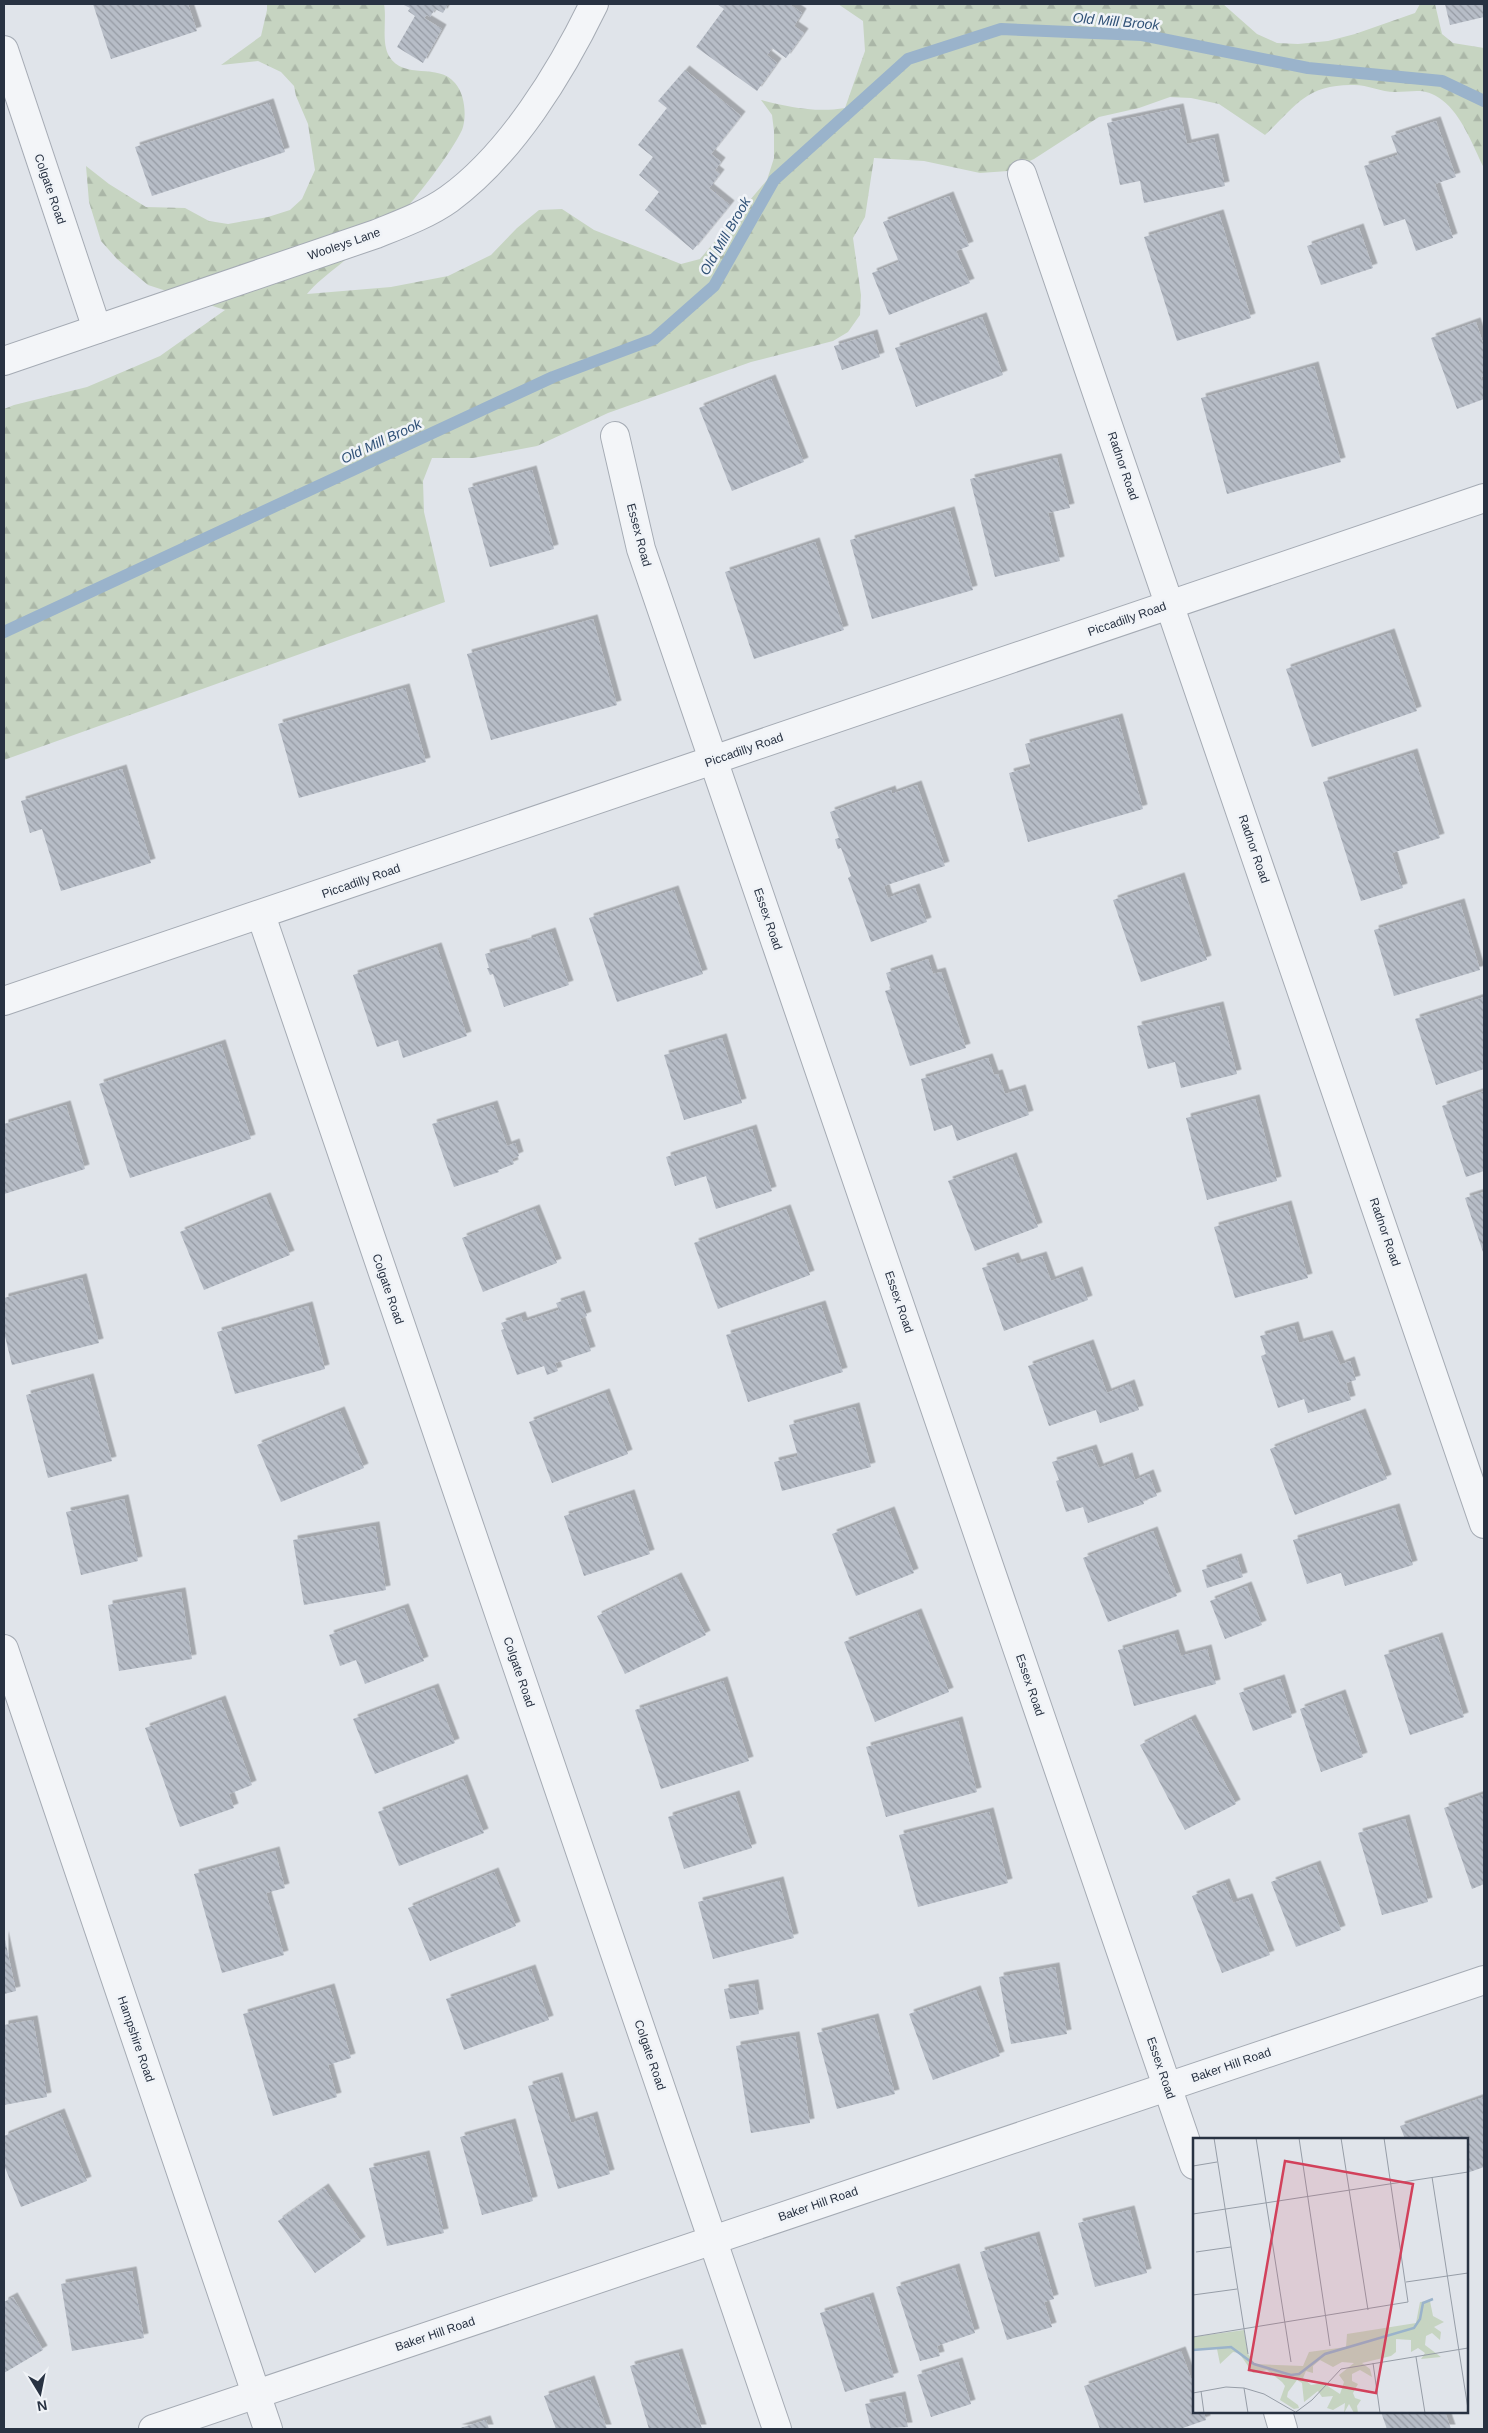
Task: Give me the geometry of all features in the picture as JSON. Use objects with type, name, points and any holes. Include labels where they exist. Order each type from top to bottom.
[{"type":"street","name":"Wooleys Lane","points":[[4,361],[376,234],[413,219],[448,200],[480,173],[519,127],[573,48],[594,4]]},
{"type":"street","name":"Colgate Road","points":[[4,50],[97,329]]},
{"type":"street","name":"Radnor Road","points":[[1022,174],[1484,1524]]},
{"type":"street","name":"Essex Road","points":[[615,436],[641,549],[1193,2162]]},
{"type":"street","name":"Piccadilly Road","points":[[4,1002],[1484,498]]},
{"type":"street","name":"Colgate Road","points":[[260,915],[777,2429]]},
{"type":"street","name":"Hampshire Road","points":[[4,1649],[268,2429]]},
{"type":"street","name":"Baker Hill Road","points":[[153,2429],[1484,1980]]},
{"type":"street","points":[[1278,2413],[1283,2429]]},
{"type":"green space","points":[[267,4],[384,4],[385,44],[389,56],[403,68],[440,73],[448,77],[455,83],[461,93],[465,112],[464,125],[457,139],[414,199],[399,215],[322,279],[307,294],[391,287],[448,276],[491,255],[517,228],[539,210],[562,209],[594,230],[681,264],[700,259],[767,180],[774,158],[774,131],[772,115],[761,100],[813,110],[845,108],[865,51],[863,21],[838,4],[1223,4],[1257,34],[1277,43],[1298,44],[1328,41],[1355,34],[1415,13],[1420,4],[1435,4],[1442,34],[1453,43],[1484,48],[1484,168],[1461,122],[1449,106],[1436,96],[1425,92],[1390,92],[1354,85],[1324,88],[1313,93],[1294,106],[1265,135],[1219,104],[1191,98],[1170,97],[1139,108],[1099,117],[1034,159],[1008,171],[980,173],[924,161],[874,158],[865,217],[853,238],[861,295],[860,315],[848,332],[833,341],[751,362],[608,413],[537,446],[473,458],[432,458],[423,481],[424,512],[445,602],[4,760],[4,409],[87,387],[160,356],[225,310],[148,285],[117,259],[101,241],[89,202],[86,166],[109,184],[146,207],[185,208],[209,221],[228,224],[268,217],[290,210],[302,199],[315,170],[308,124],[296,96],[294,86],[281,72],[258,61],[221,65],[261,36]]},
{"type":"building","points":[[93,4],[188,4],[197,31],[111,59]]},
{"type":"building","points":[[402,4],[448,4],[443,13],[435,9],[430,17],[427,15],[424,18],[442,29],[423,63],[397,47],[415,16],[408,11],[410,8]]},
{"type":"building","points":[[717,4],[789,4],[802,13],[794,26],[804,33],[786,58],[772,48],[767,55],[777,63],[757,91],[696,47],[724,9]]},
{"type":"building","points":[[1445,4],[1484,4],[1484,17],[1450,25]]},
{"type":"building","points":[[685,70],[741,116],[711,154],[721,162],[715,170],[720,174],[709,188],[730,205],[693,250],[645,210],[659,192],[639,175],[653,157],[638,145],[667,108],[658,101]]},
{"type":"building","points":[[269,103],[285,152],[152,196],[135,147]]},
{"type":"building","points":[[1179,108],[1187,144],[1214,138],[1225,186],[1144,203],[1140,181],[1120,185],[1107,123]]},
{"type":"building","points":[[1436,121],[1456,177],[1435,184],[1453,238],[1416,251],[1405,219],[1384,226],[1364,166],[1398,155],[1391,136]]},
{"type":"building","points":[[949,196],[969,246],[956,251],[970,283],[889,315],[872,273],[899,262],[883,222]]},
{"type":"building","points":[[1219,214],[1251,318],[1177,341],[1144,237]]},
{"type":"building","points":[[1359,228],[1373,268],[1321,285],[1307,246]]},
{"type":"building","points":[[982,317],[1003,375],[916,407],[895,348]]},
{"type":"building","points":[[1476,322],[1484,346],[1484,376],[1481,377],[1484,387],[1484,399],[1457,409],[1431,338]]},
{"type":"building","points":[[873,334],[880,357],[842,370],[834,346]]},
{"type":"building","points":[[1314,366],[1341,462],[1227,494],[1201,398]]},
{"type":"building","points":[[771,379],[804,462],[732,491],[699,408]]},
{"type":"building","points":[[1057,458],[1070,508],[1048,513],[1060,561],[995,577],[970,479]]},
{"type":"building","points":[[532,470],[554,549],[490,567],[468,488]]},
{"type":"building","points":[[950,511],[973,590],[872,619],[850,540]]},
{"type":"building","points":[[815,542],[844,630],[754,659],[725,572]]},
{"type":"building","points":[[593,619],[617,705],[491,740],[467,654]]},
{"type":"building","points":[[1390,633],[1417,711],[1312,747],[1286,669]]},
{"type":"building","points":[[405,688],[426,762],[299,798],[278,724]]},
{"type":"building","points":[[1118,718],[1143,809],[1028,842],[1009,773],[1031,767],[1025,744]]},
{"type":"building","points":[[1413,753],[1440,838],[1392,853],[1403,888],[1361,901],[1323,782]]},
{"type":"building","points":[[122,769],[151,863],[61,891],[42,829],[30,833],[21,801]]},
{"type":"building","points":[[917,785],[945,866],[884,886],[888,898],[915,888],[927,922],[871,942],[848,878],[851,876],[841,848],[838,849],[835,839],[839,838],[830,812],[891,790],[892,794]]},
{"type":"building","points":[[1180,877],[1207,960],[1141,982],[1113,900]]},
{"type":"building","points":[[674,890],[703,974],[617,1002],[589,918]]},
{"type":"building","points":[[1460,903],[1480,970],[1394,996],[1374,930]]},
{"type":"building","points":[[551,932],[569,985],[504,1007],[493,974],[490,975],[487,968],[489,968],[485,954],[527,942],[527,940]]},
{"type":"building","points":[[437,947],[467,1036],[403,1058],[398,1040],[377,1047],[353,975]]},
{"type":"building","points":[[928,959],[933,974],[941,972],[966,1048],[910,1066],[885,991],[891,989],[886,973]]},
{"type":"building","points":[[1484,997],[1484,1069],[1436,1085],[1415,1019]]},
{"type":"building","points":[[1219,1006],[1237,1074],[1181,1088],[1175,1062],[1148,1069],[1137,1026]]},
{"type":"building","points":[[722,1038],[742,1103],[684,1120],[664,1055]]},
{"type":"building","points":[[221,1044],[251,1139],[130,1178],[99,1084]]},
{"type":"building","points":[[988,1058],[994,1075],[998,1074],[1005,1094],[1021,1089],[1029,1115],[957,1141],[952,1125],[934,1131],[921,1079]]},
{"type":"building","points":[[1484,1091],[1484,1171],[1466,1177],[1442,1106]]},
{"type":"building","points":[[1255,1099],[1277,1181],[1207,1200],[1186,1118]]},
{"type":"building","points":[[66,1105],[85,1169],[4,1194],[4,1124]]},
{"type":"building","points":[[493,1105],[507,1146],[515,1143],[519,1156],[512,1159],[514,1164],[498,1170],[499,1172],[454,1187],[432,1124]]},
{"type":"building","points":[[752,1129],[772,1191],[716,1209],[706,1176],[675,1186],[666,1157]]},
{"type":"building","points":[[1012,1157],[1038,1227],[975,1251],[948,1181]]},
{"type":"building","points":[[1484,1192],[1484,1255],[1465,1198]]},
{"type":"building","points":[[266,1197],[290,1255],[204,1290],[180,1232]]},
{"type":"building","points":[[1287,1205],[1308,1278],[1235,1298],[1214,1227]]},
{"type":"building","points":[[535,1209],[557,1263],[483,1292],[462,1238]]},
{"type":"building","points":[[786,1209],[810,1275],[718,1309],[694,1243]]},
{"type":"building","points":[[1042,1256],[1051,1281],[1078,1271],[1088,1300],[1004,1331],[982,1268],[1014,1257],[1017,1264]]},
{"type":"building","points":[[82,1278],[99,1343],[12,1365],[4,1332],[4,1298]]},
{"type":"building","points":[[580,1295],[587,1316],[580,1319],[591,1351],[555,1363],[558,1371],[547,1375],[544,1366],[517,1375],[501,1330],[504,1329],[501,1323],[521,1316],[523,1322],[559,1310],[556,1303]]},
{"type":"building","points":[[821,1305],[843,1372],[748,1402],[726,1335]]},
{"type":"building","points":[[308,1306],[325,1369],[235,1394],[217,1332]]},
{"type":"building","points":[[1294,1326],[1299,1343],[1328,1335],[1340,1365],[1350,1361],[1356,1380],[1346,1383],[1351,1400],[1308,1413],[1304,1399],[1278,1408],[1261,1356],[1266,1354],[1260,1336]]},
{"type":"building","points":[[1089,1344],[1107,1393],[1130,1384],[1139,1410],[1100,1423],[1096,1410],[1049,1426],[1028,1366]]},
{"type":"building","points":[[89,1378],[112,1461],[48,1478],[26,1395]]},
{"type":"building","points":[[605,1393],[628,1454],[552,1483],[529,1422]]},
{"type":"building","points":[[855,1407],[871,1467],[782,1491],[774,1462],[798,1456],[789,1425]]},
{"type":"building","points":[[340,1411],[364,1468],[281,1502],[257,1445]]},
{"type":"building","points":[[1361,1413],[1387,1479],[1295,1515],[1270,1449]]},
{"type":"building","points":[[1092,1449],[1099,1468],[1128,1457],[1135,1480],[1149,1474],[1157,1496],[1143,1501],[1144,1504],[1088,1523],[1083,1507],[1066,1512],[1056,1481],[1059,1480],[1052,1462]]},
{"type":"building","points":[[630,1494],[650,1554],[584,1576],[564,1516]]},
{"type":"building","points":[[124,1499],[138,1561],[81,1575],[66,1512]]},
{"type":"building","points":[[1395,1508],[1413,1565],[1345,1586],[1341,1573],[1307,1584],[1293,1540]]},
{"type":"building","points":[[890,1511],[914,1573],[856,1596],[832,1534]]},
{"type":"building","points":[[375,1526],[386,1590],[304,1605],[293,1540]]},
{"type":"building","points":[[1153,1531],[1177,1596],[1108,1622],[1083,1558]]},
{"type":"building","points":[[1237,1558],[1243,1577],[1207,1588],[1202,1570]]},
{"type":"building","points":[[677,1577],[706,1635],[625,1674],[597,1616]]},
{"type":"building","points":[[1247,1586],[1262,1625],[1225,1639],[1210,1601]]},
{"type":"building","points":[[181,1592],[192,1659],[119,1671],[108,1605]]},
{"type":"building","points":[[404,1608],[424,1661],[365,1684],[356,1660],[340,1666],[329,1635]]},
{"type":"building","points":[[917,1613],[949,1692],[875,1722],[844,1642]]},
{"type":"building","points":[[1174,1634],[1181,1656],[1207,1649],[1216,1684],[1134,1706],[1118,1650]]},
{"type":"building","points":[[1438,1637],[1464,1717],[1410,1735],[1384,1655]]},
{"type":"building","points":[[1280,1679],[1292,1717],[1253,1731],[1239,1693]]},
{"type":"building","points":[[723,1681],[749,1761],[661,1789],[635,1710]]},
{"type":"building","points":[[434,1688],[455,1743],[375,1774],[353,1719]]},
{"type":"building","points":[[1341,1694],[1363,1757],[1321,1772],[1300,1709]]},
{"type":"building","points":[[221,1700],[252,1785],[229,1794],[234,1808],[180,1827],[145,1728]]},
{"type":"building","points":[[1191,1719],[1236,1804],[1185,1830],[1140,1745]]},
{"type":"building","points":[[958,1721],[977,1792],[886,1817],[866,1747]]},
{"type":"building","points":[[463,1779],[484,1833],[399,1866],[378,1812]]},
{"type":"building","points":[[1484,1794],[1484,1884],[1472,1889],[1444,1808]]},
{"type":"building","points":[[735,1795],[752,1848],[684,1869],[668,1817]]},
{"type":"building","points":[[989,1812],[1008,1883],[918,1907],[899,1835]]},
{"type":"building","points":[[1405,1819],[1428,1902],[1382,1915],[1358,1833]]},
{"type":"building","points":[[275,1851],[285,1888],[266,1893],[284,1955],[222,1973],[194,1874]]},
{"type":"building","points":[[1316,1865],[1341,1930],[1296,1947],[1271,1882]]},
{"type":"building","points":[[494,1872],[516,1926],[430,1961],[408,1908]]},
{"type":"building","points":[[779,1881],[794,1938],[713,1959],[698,1902]]},
{"type":"building","points":[[1225,1883],[1233,1903],[1248,1898],[1270,1955],[1222,1973],[1192,1896]]},
{"type":"building","points":[[4,1935],[16,1991],[4,1994]]},
{"type":"building","points":[[1055,1967],[1067,2034],[1011,2044],[999,1977]]},
{"type":"building","points":[[531,1969],[549,2020],[464,2050],[446,1999]]},
{"type":"building","points":[[754,1984],[759,2014],[730,2019],[724,1989]]},
{"type":"building","points":[[330,1988],[351,2058],[328,2065],[337,2097],[273,2116],[243,2014]]},
{"type":"building","points":[[976,1990],[1000,2056],[933,2080],[909,2014]]},
{"type":"building","points":[[874,2018],[895,2094],[837,2109],[817,2033]]},
{"type":"building","points":[[33,2020],[47,2097],[4,2105],[4,2025]]},
{"type":"building","points":[[795,2036],[810,2123],[751,2133],[736,2046]]},
{"type":"building","points":[[558,2077],[571,2123],[593,2116],[610,2174],[558,2189],[528,2086]]},
{"type":"building","points":[[1484,2097],[1484,2167],[1468,2173],[1468,2138],[1405,2138],[1400,2126]]},
{"type":"building","points":[[60,2113],[87,2181],[21,2207],[4,2165],[4,2136]]},
{"type":"building","points":[[511,2123],[533,2201],[482,2215],[460,2137]]},
{"type":"building","points":[[425,2155],[444,2233],[387,2246],[369,2168]]},
{"type":"building","points":[[324,2188],[361,2241],[315,2273],[278,2221]]},
{"type":"building","points":[[1130,2210],[1147,2273],[1095,2287],[1078,2223]]},
{"type":"building","points":[[1035,2236],[1054,2299],[1044,2302],[1052,2327],[1007,2340],[980,2252]]},
{"type":"building","points":[[955,2268],[975,2333],[937,2346],[940,2356],[920,2361],[896,2287]]},
{"type":"building","points":[[132,2271],[144,2338],[72,2351],[61,2284]]},
{"type":"building","points":[[13,2297],[43,2350],[4,2373],[4,2302]]},
{"type":"building","points":[[869,2297],[894,2377],[845,2392],[820,2313]]},
{"type":"building","points":[[1181,2351],[1193,2383],[1193,2413],[1204,2413],[1206,2420],[1180,2429],[1100,2429],[1084,2386]]},
{"type":"building","points":[[678,2353],[702,2429],[649,2429],[630,2366]]},
{"type":"building","points":[[958,2362],[971,2404],[931,2417],[917,2375]]},
{"type":"building","points":[[590,2380],[607,2429],[556,2429],[544,2396]]},
{"type":"building","points":[[901,2396],[908,2427],[871,2429],[865,2404]]},
{"type":"building","points":[[1381,2413],[1445,2413],[1451,2429],[1387,2429]]},
{"type":"building","points":[[486,2420],[489,2429],[457,2429]]},
{"type":"waterway","name":"Old Mill Brook","points":[[4,632],[553,377],[654,339],[714,286],[774,180],[908,59],[1001,29],[1142,35],[1308,68],[1442,81],[1484,101]]}]
